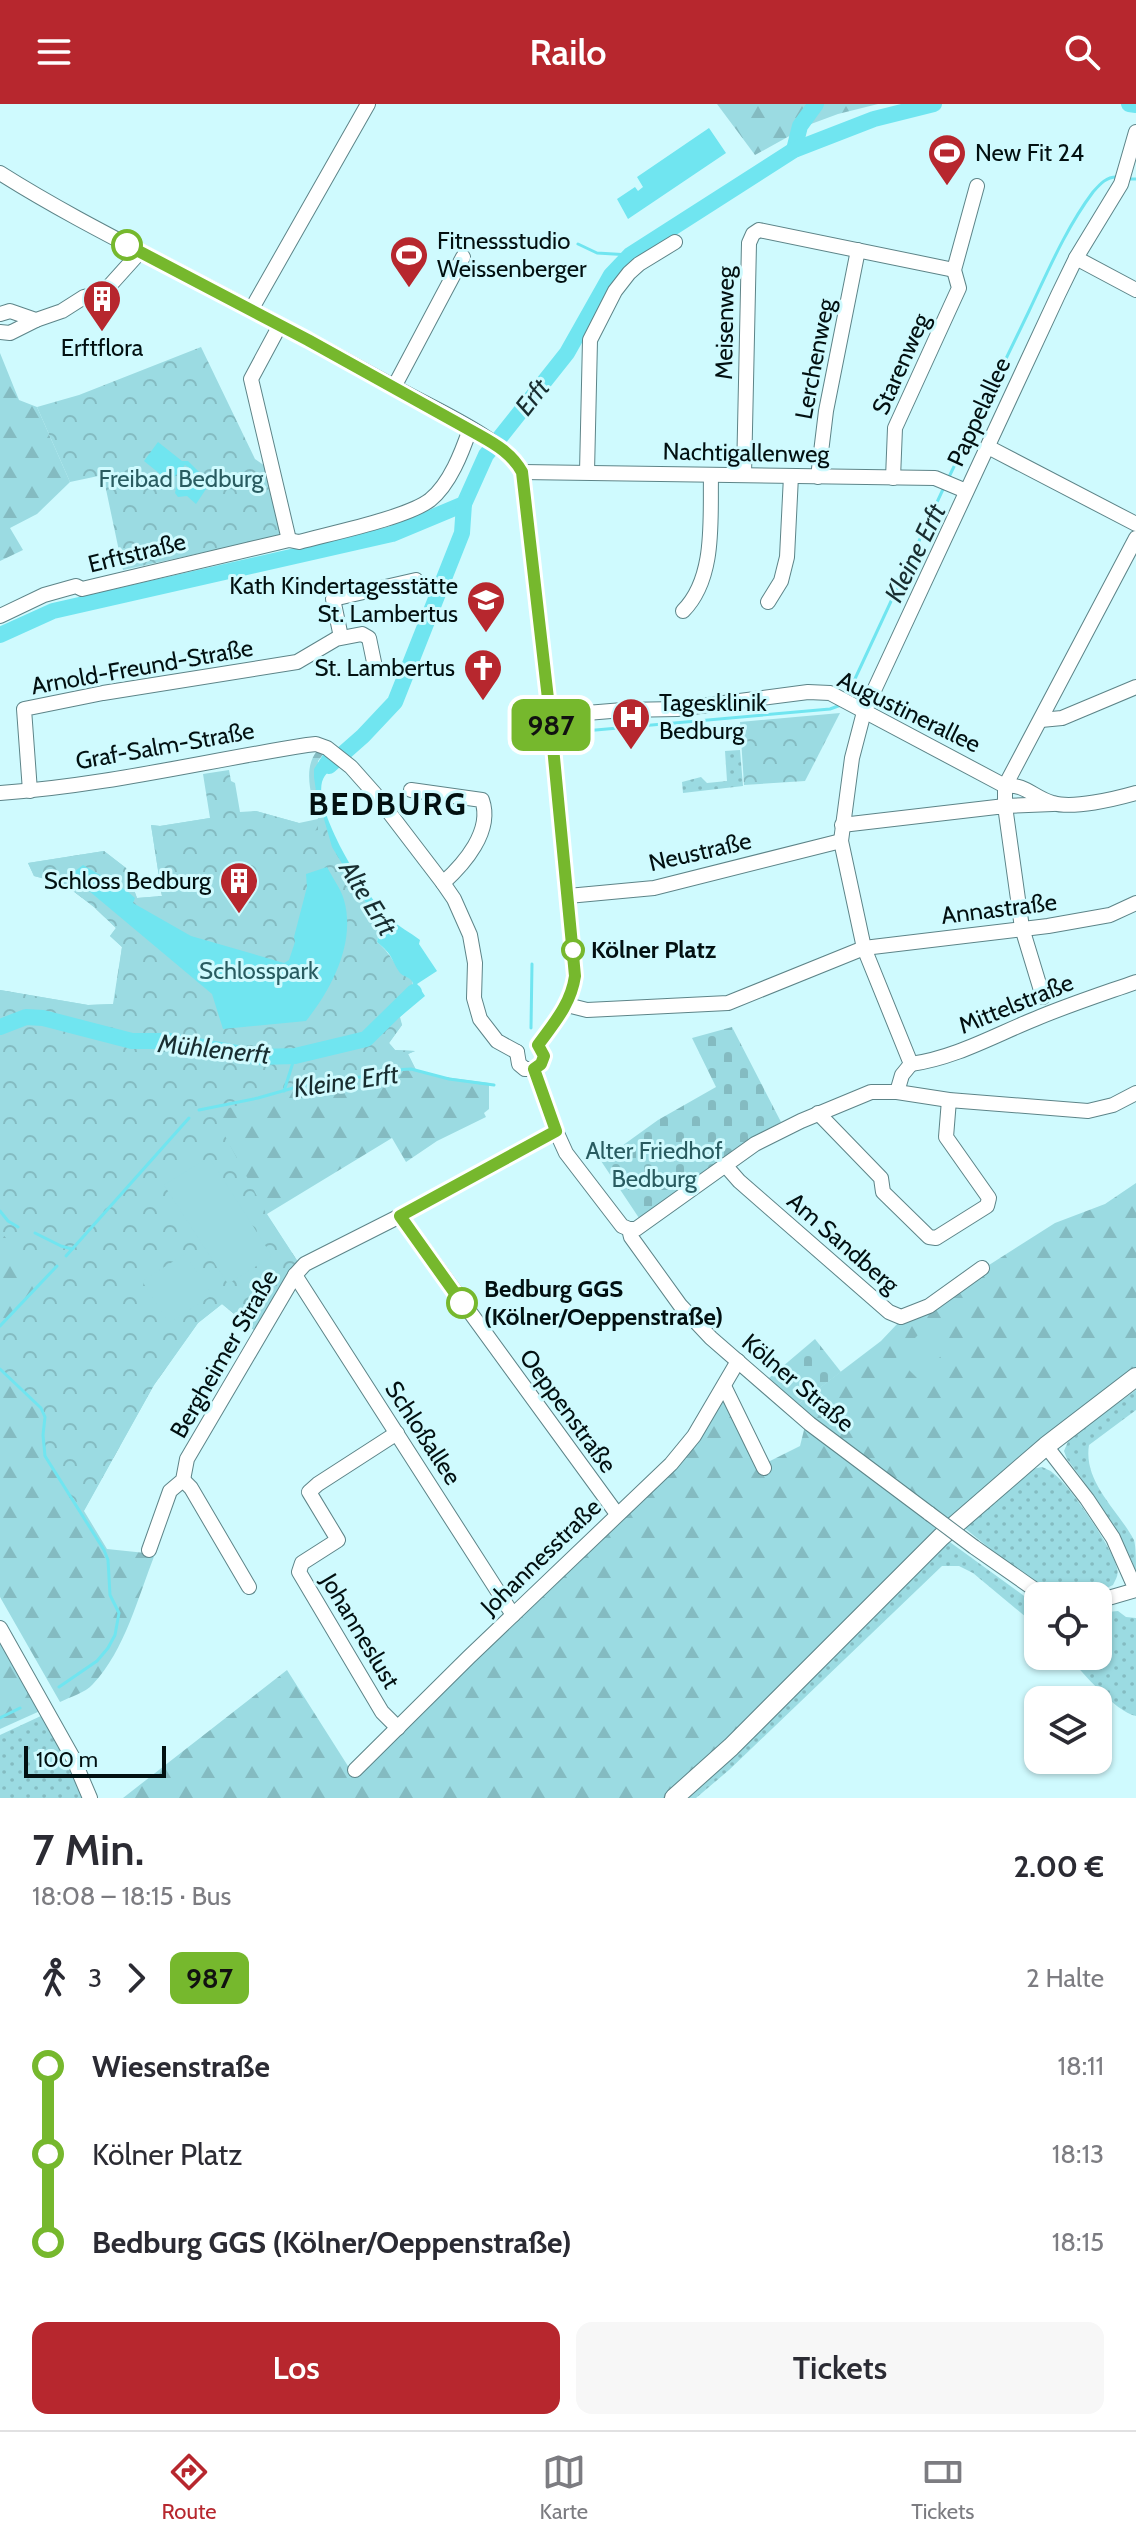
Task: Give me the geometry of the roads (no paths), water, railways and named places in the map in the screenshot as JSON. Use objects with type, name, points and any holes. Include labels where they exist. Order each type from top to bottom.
[{"type":"main road","points":[[674,1798],[731,1747],[941,1537],[1046,1446],[1136,1377]]},
{"type":"street","points":[[251,310],[368,104]]},
{"type":"street","name":"Pappelallee","points":[[911,1064],[864,948],[841,841],[852,758],[852,704],[966,491],[1076,258],[1122,178],[1136,132]]},
{"type":"street","points":[[0,173],[475,432],[516,461],[522,472],[575,976],[567,1005],[538,1045]]},
{"type":"street","name":"Starenweg","points":[[893,478],[895,428],[959,288],[954,270],[977,186]]},
{"type":"street","name":"Meisenweg","points":[[744,475],[749,243],[753,234],[759,230],[954,270]]},
{"type":"street","points":[[587,472],[590,340],[615,291],[629,273],[675,242]]},
{"type":"street","name":"Lerchenweg","points":[[818,477],[826,411],[858,250]]},
{"type":"street","points":[[0,332],[10,333],[62,311],[84,297],[104,292],[140,252]]},
{"type":"street","points":[[394,387],[463,257]]},
{"type":"street","points":[[1076,258],[1136,290]]},
{"type":"street","points":[[0,314],[10,311],[36,320]]},
{"type":"street","points":[[280,325],[251,379],[289,540]]},
{"type":"street","name":"Erftstraße","points":[[0,616],[44,595],[76,586],[82,589],[289,540],[299,542],[407,512],[431,499],[475,432]]},
{"type":"street","points":[[988,447],[1136,524]]},
{"type":"street","name":"Nachtigallenweg","points":[[522,472],[893,478],[947,482],[966,491]]},
{"type":"street","points":[[683,611],[698,594],[706,562],[711,476]]},
{"type":"street","points":[[768,602],[781,581],[787,557],[791,476]]},
{"type":"street","points":[[1043,997],[1022,928],[1005,786],[1136,538]]},
{"type":"street","points":[[375,667],[369,638],[362,634],[341,637],[333,599],[416,580]]},
{"type":"street","name":"Arnold-Freund-Straße","points":[[30,791],[24,709],[297,662],[341,637]]},
{"type":"street","points":[[1041,720],[1062,718],[1136,687]]},
{"type":"street","name":"Augustinerallee","points":[[551,728],[623,710],[677,709],[808,692],[830,693],[1005,786],[1016,785],[1054,804]]},
{"type":"street","name":"Graf-Salm-Straße","points":[[0,793],[30,791],[307,745],[323,746],[335,752],[375,794],[443,883]]},
{"type":"street","points":[[411,790],[482,800],[485,804],[483,823],[472,851],[463,865],[443,883],[470,935],[475,963],[473,990],[480,1019],[497,1041],[517,1052]]},
{"type":"street","name":"Augustinerallee","points":[[842,825],[1005,806],[1096,803],[1136,793]]},
{"type":"street","name":"Neustraße","points":[[568,896],[654,888],[841,841]]},
{"type":"street","name":"Annastraße","points":[[567,1005],[587,1010],[728,1003],[864,948],[1048,926],[1110,915],[1136,903]]},
{"type":"street","name":"Mittelstraße","points":[[911,1064],[927,1062],[1136,982]]},
{"type":"street","points":[[517,1052],[525,1043],[538,1045]]},
{"type":"street","points":[[517,1052],[519,1064],[525,1069],[534,1069],[541,1064],[544,1056],[538,1045]]},
{"type":"street","points":[[897,1092],[902,1075],[911,1064]]},
{"type":"street","name":"Kölner Straße","points":[[534,1069],[566,1153],[622,1226],[629,1229],[631,1237],[680,1305],[711,1338],[810,1424],[1024,1582]]},
{"type":"street","points":[[629,1229],[636,1229],[755,1144],[859,1095],[897,1092],[949,1100],[1088,1111],[1113,1105],[1136,1093]]},
{"type":"street","points":[[818,1113],[881,1178],[883,1192],[929,1237],[936,1238],[987,1206],[989,1198],[946,1137],[949,1100]]},
{"type":"street","name":"Bergheimer Straße","points":[[149,1550],[170,1491],[183,1480],[187,1459],[295,1275],[305,1264],[556,1131]]},
{"type":"street","name":"Am Sandberg","points":[[725,1165],[739,1181],[889,1312],[901,1317],[929,1306],[982,1268]]},
{"type":"street","name":"Oeppenstraße","points":[[400,1216],[617,1514]]},
{"type":"street","name":"Schloßallee","points":[[295,1275],[513,1615]]},
{"type":"street","name":"Johannesstraße","points":[[355,1770],[671,1464],[694,1436],[738,1361]]},
{"type":"street","points":[[724,1386],[764,1468]]},
{"type":"street","name":"Johanneslust","points":[[397,1433],[309,1492],[338,1540],[302,1563],[299,1572],[382,1712],[398,1728]]},
{"type":"street","points":[[1046,1446],[1113,1538],[1136,1590],[1112,1597]]},
{"type":"street","points":[[183,1480],[191,1488],[249,1587]]},
{"type":"street","points":[[0,1628],[73,1758],[90,1798]]},
{"type":"water","points":[[709,128],[726,153],[628,219],[617,199],[635,187],[638,191],[643,187],[637,177]]},
{"type":"water","points":[[158,442],[182,461],[188,461],[210,483],[196,504],[187,496],[178,497],[175,493],[191,469],[185,465],[170,482],[144,461]]},
{"type":"water","points":[[324,753],[338,764],[323,779],[322,796],[344,854],[379,907],[420,940],[419,944],[437,971],[417,984],[425,996],[400,1017],[397,1013],[412,993],[413,984],[400,973],[389,954],[377,942],[380,926],[332,847],[314,777],[314,769]]},
{"type":"water","points":[[83,865],[127,891],[135,898],[133,903],[191,936],[284,963],[289,960],[295,942],[307,887],[306,874],[327,867],[343,896],[347,916],[344,948],[333,980],[306,1021],[223,1029],[212,994],[70,875]]},
{"type":"waterway","points":[[794,150],[800,126],[816,104]]},
{"type":"waterway","name":"Erft","points":[[0,635],[53,611],[392,534],[464,504],[486,455],[567,353],[611,275],[630,255],[794,150],[874,119],[934,104]]},
{"type":"waterway","name":"Erft","points":[[1129,104],[1136,105]]},
{"type":"waterway","name":"Kleine Erft","points":[[948,479],[1066,235],[1101,183],[1118,177]]},
{"type":"waterway","name":"Kleine Erft","points":[[1126,179],[1136,179]]},
{"type":"waterway","points":[[578,244],[597,253],[630,255]]},
{"type":"waterway","name":"Kleine Erft","points":[[847,696],[945,485]]},
{"type":"waterway","name":"Alte Erft","points":[[329,766],[395,702],[462,533],[464,504]]},
{"type":"waterway","name":"Kleine Erft","points":[[562,733],[830,709],[841,705]]},
{"type":"waterway","name":"Kleine Erft","points":[[531,1028],[532,964]]},
{"type":"waterway","name":"Mühlenerft","points":[[0,1027],[26,1017],[43,1018],[132,1041],[170,1041],[259,1057],[295,1056],[366,1039],[414,992]]},
{"type":"waterway","points":[[284,1091],[295,1056]]},
{"type":"waterway","name":"Kleine Erft","points":[[199,1110],[314,1082],[395,1070],[411,1069],[449,1079],[494,1085]]},
{"type":"waterway","points":[[66,1256],[189,1118]]},
{"type":"waterway","points":[[0,1211],[18,1227]]},
{"type":"waterway","points":[[35,1233],[72,1249]]},
{"type":"waterway","points":[[0,1326],[57,1266]]},
{"type":"waterway","name":"Kleine Erft","points":[[0,1369],[41,1408],[45,1417],[45,1456],[104,1550],[108,1560],[110,1595],[119,1613],[115,1635],[108,1648],[97,1661],[59,1687]]},
{"type":"waterway","name":"Kleine Erft","points":[[0,1718],[20,1708]]},
{"type":"place","name":"New Fit 24","points":[[947,187]]},
{"type":"place","name":"Fitnessstudio Weissenberger","points":[[409,289]]},
{"type":"place","name":"Erftflora","points":[[102,333]]},
{"type":"place","name":"Kath Kindertagesstätte St. Lambertus","points":[[486,634]]},
{"type":"place","name":"St. Lambertus","points":[[483,702]]},
{"type":"place","name":"Tagesklinik Bedburg","points":[[631,751]]},
{"type":"place","name":"Schloss Bedburg","points":[[239,915]]},
{"type":"place","name":"Kölner Platz","points":[[573,950]]},
{"type":"place","name":"Bedburg GGS (Kölner/Oeppenstraße)","points":[[462,1303]]},
{"type":"district","name":"BEDBURG","points":[[388,804]]},
{"type":"park label","name":"Freibad Bedburg","points":[[181,479]]},
{"type":"park label","name":"Schlosspark","points":[[259,971]]},
{"type":"park label","name":"Alter Friedhof Bedburg","points":[[654,1165]]}]
